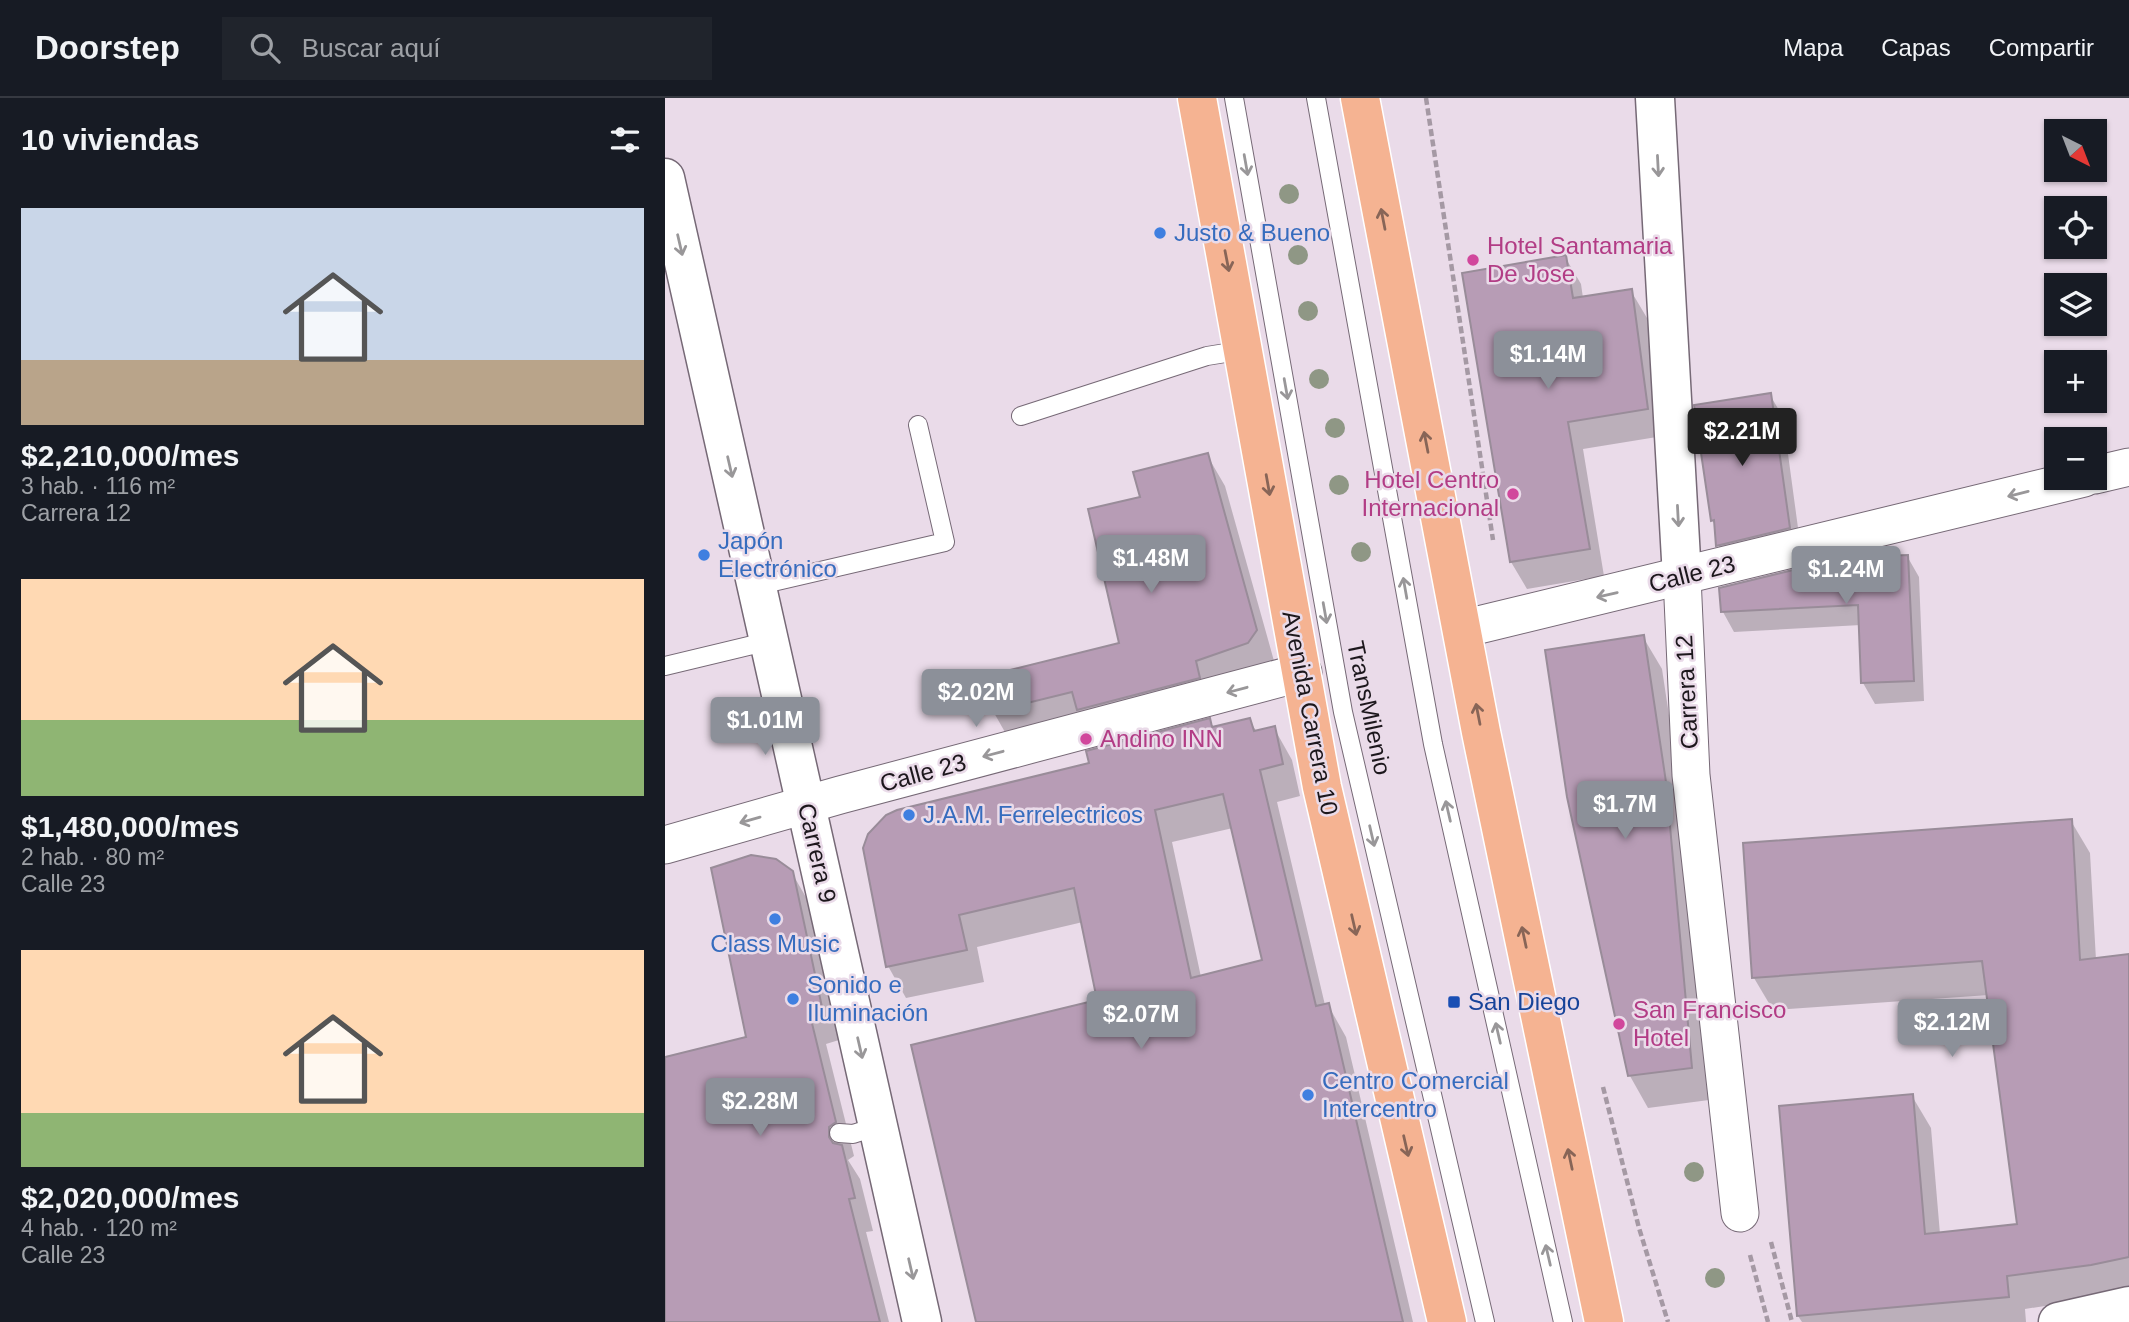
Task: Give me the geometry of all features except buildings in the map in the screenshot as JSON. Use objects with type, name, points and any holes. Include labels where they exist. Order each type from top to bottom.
[{"type":"main road","name":"Avenida Carrera 10","points":[[1197,98],[1322,787],[1447,1322]]},
{"type":"main road","points":[[1360,98],[1462,629],[1604,1322]]},
{"type":"street","name":"Carrera 12","points":[[1655,98],[1691,775],[1740,1213]]},
{"type":"street","name":"Carrera 9","points":[[665,178],[922,1322]]},
{"type":"street","points":[[2107,472],[2129,467]]},
{"type":"street","name":"Calle 23","points":[[1462,629],[1682,578],[2044,488]]},
{"type":"street","name":"Calle 23","points":[[665,845],[1303,672]]},
{"type":"street","points":[[2058,1322],[2129,1306]]},
{"type":"lane","name":"TransMilenio","points":[[1234,98],[1343,712],[1485,1322]]},
{"type":"lane","points":[[1317,98],[1433,744],[1563,1322]]},
{"type":"lane","points":[[1021,416],[1207,356],[1244,350]]},
{"type":"lane","points":[[756,586],[945,542],[918,425]]},
{"type":"lane","points":[[665,666],[769,641]]},
{"type":"lane","points":[[839,1133],[853,1133],[878,1126]]},
{"type":"path","points":[[1426,98],[1493,541]]},
{"type":"path","points":[[1601,1079],[1639,1228],[1668,1322]]},
{"type":"path","points":[[1740,1213],[1768,1322]]},
{"type":"place","name":"Justo & Bueno","points":[[1160,233]]},
{"type":"place","name":"Hotel Santamaria De Jose","points":[[1473,260]]},
{"type":"place","name":"Hotel Centro Internacional","points":[[1513,494]]},
{"type":"place","name":"Japón Electrónico","points":[[704,555]]},
{"type":"place","name":"Andino INN","points":[[1086,739]]},
{"type":"place","name":"J.A.M. Ferrelectricos","points":[[909,815]]},
{"type":"place","name":"Class Music","points":[[775,919]]},
{"type":"place","name":"Sonido e Iluminación","points":[[793,999]]},
{"type":"place","name":"San Diego","points":[[1454,1002]]},
{"type":"place","name":"San Francisco Hotel","points":[[1619,1024]]},
{"type":"place","name":"Centro Comercial Intercentro","points":[[1308,1095]]}]
